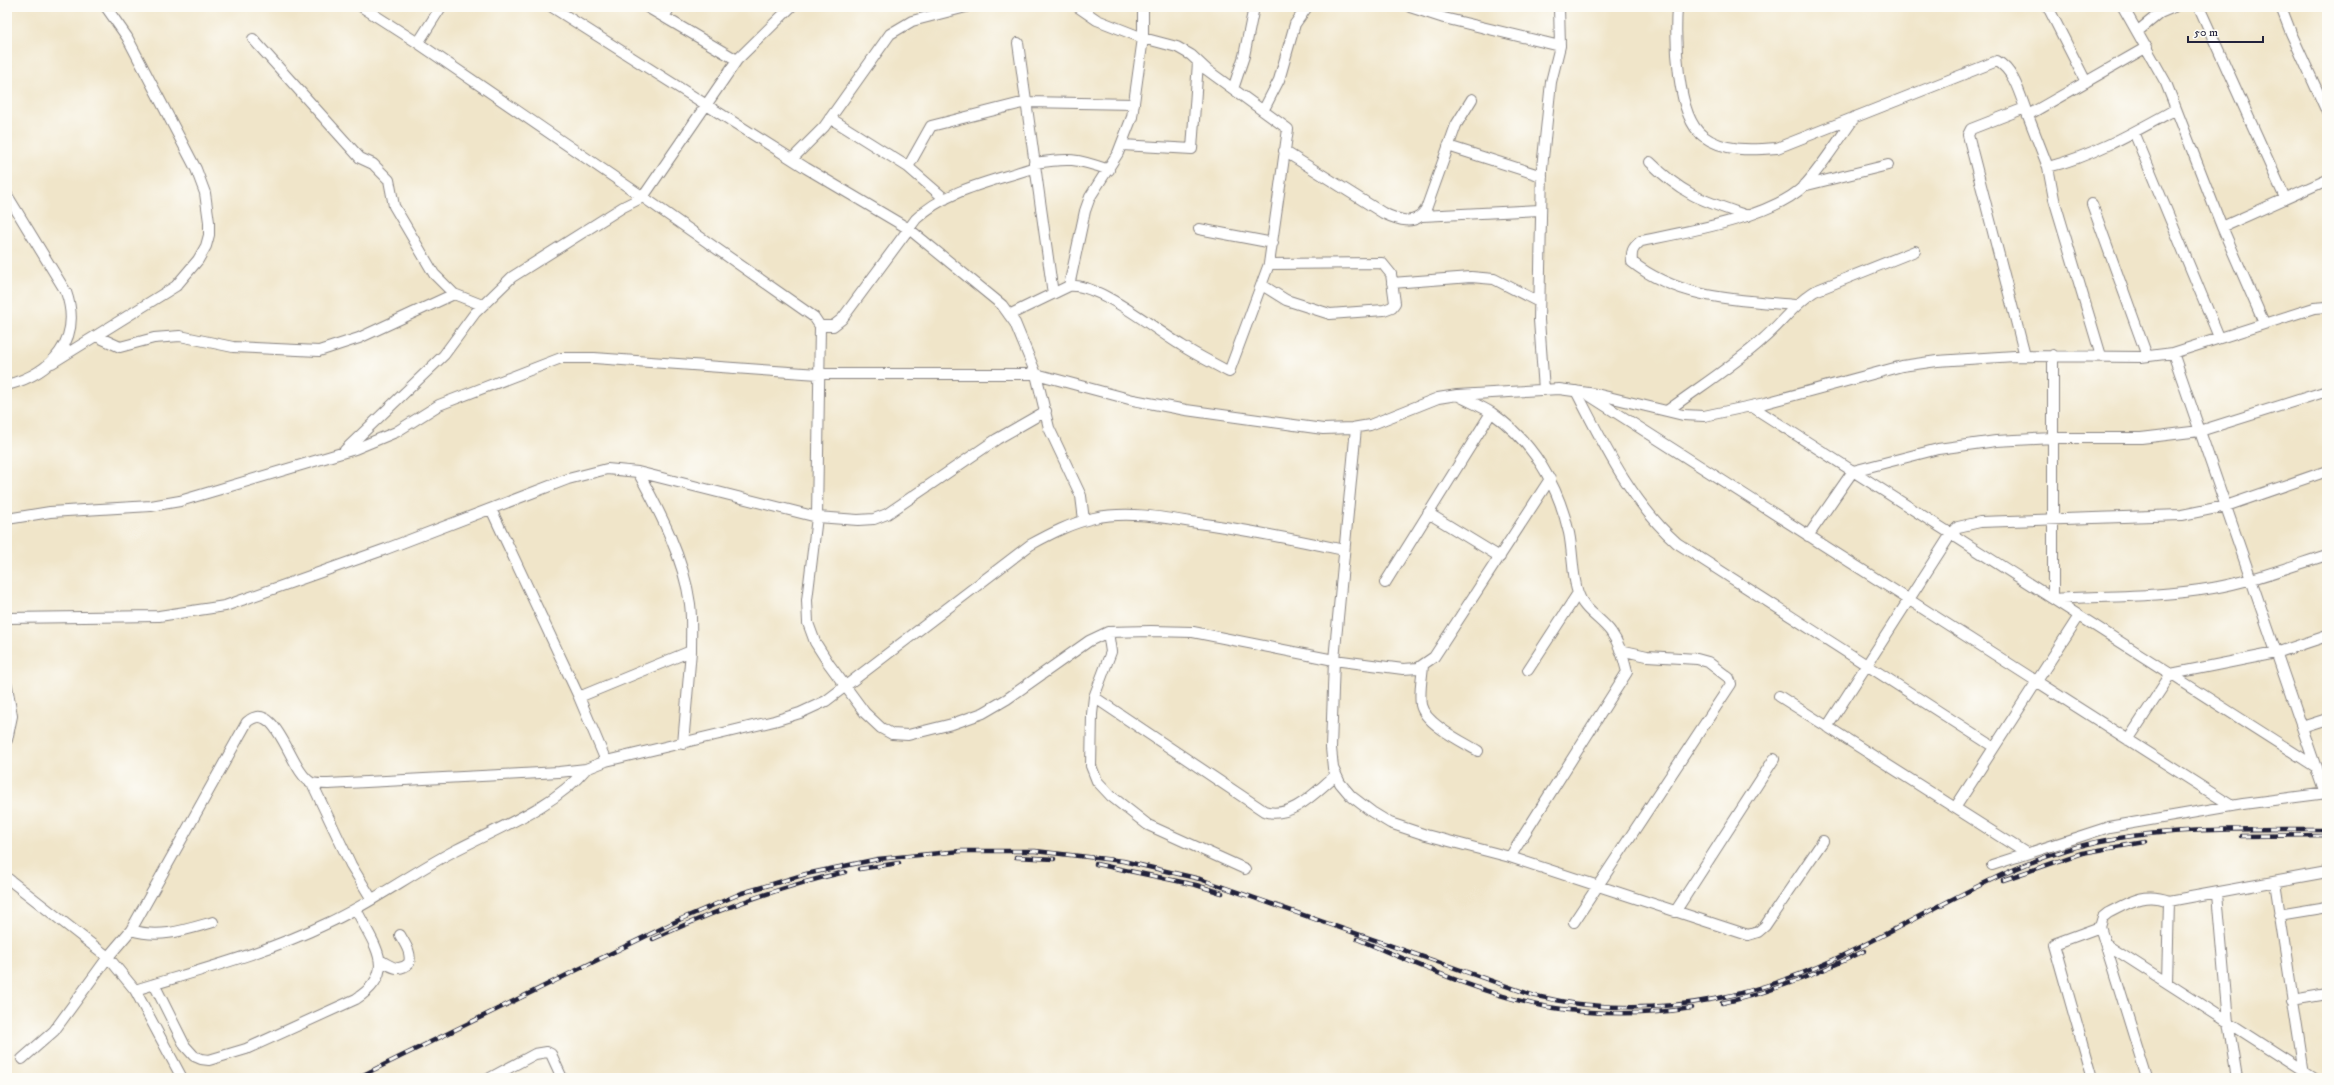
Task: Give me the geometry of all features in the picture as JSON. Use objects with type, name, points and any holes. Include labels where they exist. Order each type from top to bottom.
[{"type":"street","points":[[7,385],[26,378],[52,363],[176,286],[198,260],[209,235],[209,222],[204,194],[196,169],[127,37],[106,7]]},
{"type":"street","points":[[362,7],[418,43],[643,197],[793,300],[814,317],[820,326],[818,374],[817,517],[806,600],[808,623],[815,642],[865,713],[881,728],[892,734],[908,734],[952,724],[983,713],[1007,699],[1067,656],[1108,632],[1151,630],[1193,632],[1334,660],[1403,669],[1418,668],[1434,657],[1550,479]]},
{"type":"street","points":[[418,43],[441,7]]},
{"type":"street","points":[[552,7],[792,159],[909,229],[1002,305],[1015,323],[1036,374],[1050,428],[1059,452],[1074,476],[1081,496],[1084,520]]},
{"type":"street","points":[[647,7],[737,60]]},
{"type":"street","points":[[664,17],[670,7]]},
{"type":"street","points":[[342,453],[444,355],[482,305],[512,277],[623,207],[643,197],[737,60],[792,7]]},
{"type":"street","points":[[792,159],[824,127],[890,34],[912,21],[966,7]]},
{"type":"street","points":[[1009,315],[1069,286],[1087,287],[1106,297],[1182,346],[1229,372],[1269,264],[1288,129],[1177,47],[1117,29],[1078,7]]},
{"type":"street","points":[[1069,286],[1085,211],[1090,197],[1109,170],[1122,145],[1132,117],[1144,38],[1143,7]]},
{"type":"street","points":[[1233,89],[1244,56],[1254,7]]},
{"type":"street","points":[[1263,111],[1279,80],[1295,24],[1307,7]]},
{"type":"street","points":[[1410,7],[1444,18],[1560,46]]},
{"type":"street","points":[[1444,18],[1445,7]]},
{"type":"street","points":[[1544,390],[1539,302],[1542,176],[1551,82],[1560,46],[1559,7]]},
{"type":"street","points":[[1676,7],[1675,28],[1680,75],[1686,111],[1702,136],[1718,145],[1737,149],[1754,150],[1777,148],[1997,61],[2004,65],[2016,83],[2048,166],[2054,199],[2101,356]]},
{"type":"street","points":[[2048,7],[2086,82]]},
{"type":"street","points":[[2123,7],[2138,31],[2166,83],[2222,227],[2264,323]]},
{"type":"street","points":[[2138,31],[2160,13],[2174,7]]},
{"type":"street","points":[[2199,7],[2285,198]]},
{"type":"street","points":[[2281,7],[2291,34],[2327,112]]},
{"type":"street","points":[[253,39],[360,158],[373,164],[389,180],[394,206],[402,222],[434,274],[454,294],[482,305]]},
{"type":"street","points":[[1018,44],[1053,294]]},
{"type":"street","points":[[2025,356],[1968,135],[1971,128],[2026,111],[2086,82],[2146,47]]},
{"type":"street","points":[[1122,145],[1192,149],[1198,62]]},
{"type":"street","points":[[1422,216],[1456,125],[1472,99]]},
{"type":"street","points":[[908,167],[931,126],[1026,102],[1134,104]]},
{"type":"street","points":[[2048,166],[2068,162],[2134,132],[2176,109]]},
{"type":"street","points":[[1803,186],[1855,117]]},
{"type":"street","points":[[830,118],[908,167],[944,199]]},
{"type":"street","points":[[2134,132],[2219,337]]},
{"type":"street","points":[[1448,146],[1542,176]]},
{"type":"street","points":[[1284,151],[1351,194],[1396,219],[1407,221],[1422,216],[1541,210]]},
{"type":"street","points":[[820,326],[833,326],[842,319],[916,219],[929,207],[944,199],[1035,165],[1067,158],[1080,160],[1109,170]]},
{"type":"street","points":[[1650,162],[1682,190],[1703,201],[1748,216]]},
{"type":"street","points":[[1795,305],[1723,298],[1685,290],[1646,273],[1632,262],[1631,252],[1634,246],[1641,241],[1697,230],[1748,216],[1779,201],[1803,186],[1888,165]]},
{"type":"street","points":[[2222,227],[2327,180]]},
{"type":"street","points":[[7,195],[66,292],[70,305],[72,320],[69,334],[52,363]]},
{"type":"street","points":[[2092,204],[2147,356]]},
{"type":"street","points":[[1199,229],[1273,243]]},
{"type":"street","points":[[1667,412],[1762,341],[1795,305],[1815,290],[1915,251]]},
{"type":"street","points":[[1262,285],[1286,300],[1330,314],[1384,310],[1392,307],[1396,298],[1391,274],[1382,263],[1269,264]]},
{"type":"street","points":[[1392,283],[1470,277],[1494,279],[1539,302]]},
{"type":"street","points":[[96,336],[120,347],[154,338],[180,336],[233,348],[319,351],[359,338],[454,294]]},
{"type":"street","points":[[2314,308],[2327,299]]},
{"type":"street","points":[[7,519],[50,512],[151,506],[180,501],[342,453],[396,432],[439,405],[561,358],[594,358],[818,374],[1036,374],[1133,400],[1186,410],[1322,429],[1370,426],[1438,398],[1457,395],[1544,390],[1580,391],[1683,416],[1704,416],[1751,406],[1902,366],[1968,358],[2025,356],[2147,356],[2173,353],[2219,337],[2314,308],[2327,307]]},
{"type":"street","points":[[1992,865],[2109,827],[2232,806],[2326,794],[2173,353]]},
{"type":"street","points":[[2053,356],[2053,599]]},
{"type":"street","points":[[1580,391],[2232,806]]},
{"type":"street","points":[[1580,391],[1630,489],[1663,531],[1678,543],[1866,666],[1994,747]]},
{"type":"street","points":[[1808,536],[1853,471],[1938,448],[1996,441],[2053,438],[2141,438],[2200,431],[2327,391]]},
{"type":"street","points":[[1457,395],[1491,413],[1522,439],[1542,464],[1550,479],[1568,531],[1578,593],[1589,609],[1612,632],[1627,672],[1510,857]]},
{"type":"street","points":[[1751,406],[2316,767]]},
{"type":"street","points":[[7,618],[159,616],[225,606],[587,473],[607,469],[638,472],[817,517],[858,520],[874,519],[887,514],[997,439],[1046,411]]},
{"type":"street","points":[[1385,583],[1491,413]]},
{"type":"street","points":[[1356,428],[1334,660],[1331,748],[1333,768],[1336,775],[1351,796],[1390,823],[1426,835],[1510,857],[1748,935],[1758,932],[1764,926],[1823,841]]},
{"type":"street","points":[[1827,726],[1951,534],[1958,527],[1980,522],[2182,515],[2226,506],[2327,471]]},
{"type":"street","points":[[638,472],[653,498],[675,548],[690,603],[691,650],[683,744]]},
{"type":"street","points":[[492,509],[579,697],[606,761]]},
{"type":"street","points":[[1428,513],[1500,557]]},
{"type":"street","points":[[312,783],[328,784],[509,775],[586,769],[606,761],[736,732],[800,713],[826,701],[846,687],[1030,545],[1056,530],[1084,520],[1112,515],[1169,518],[1246,530],[1344,550]]},
{"type":"street","points":[[2053,599],[2175,593],[2251,580],[2327,555]]},
{"type":"street","points":[[1528,670],[1578,593]]},
{"type":"street","points":[[1955,808],[2079,616]]},
{"type":"street","points":[[1108,632],[1110,652],[1094,696],[1092,714],[1091,766],[1097,782],[1111,796],[1148,825],[1245,869]]},
{"type":"street","points":[[2128,740],[2171,674],[2276,653],[2327,636]]},
{"type":"street","points":[[579,697],[691,650]]},
{"type":"street","points":[[1574,922],[1596,886],[1731,684],[1729,678],[1708,662],[1698,659],[1647,656],[1620,650]]},
{"type":"street","points":[[1423,665],[1421,707],[1428,718],[1445,731],[1478,751]]},
{"type":"street","points":[[7,686],[12,716],[7,740]]},
{"type":"street","points":[[1094,696],[1264,811],[1274,814],[1294,809],[1336,775]]},
{"type":"street","points":[[1779,696],[2026,853]]},
{"type":"street","points":[[22,1059],[54,1030],[108,957],[131,930],[247,722],[252,718],[261,717],[268,720],[279,732],[300,772],[312,783],[351,865],[372,898]]},
{"type":"street","points":[[2302,728],[2327,719]]},
{"type":"street","points":[[1675,912],[1774,760]]},
{"type":"street","points":[[135,990],[252,955],[329,923],[356,909],[417,870],[543,804],[574,783],[586,769]]},
{"type":"street","points":[[2147,1078],[2100,927],[2103,917],[2134,900],[2147,896],[2157,897],[2169,901],[2217,894],[2327,872]]},
{"type":"street","points":[[7,878],[108,957],[135,990],[182,1078]]},
{"type":"street","points":[[2274,883],[2304,1074]]},
{"type":"street","points":[[2217,894],[2228,1022],[2237,1078]]},
{"type":"street","points":[[2167,982],[2169,901]]},
{"type":"street","points":[[2279,915],[2327,907]]},
{"type":"street","points":[[154,984],[185,1046],[194,1056],[209,1060],[246,1049],[356,999],[370,990],[381,970],[380,960],[356,909]]},
{"type":"street","points":[[131,930],[147,935],[178,933],[213,922]]},
{"type":"street","points":[[2092,1078],[2054,944],[2100,927]]},
{"type":"street","points":[[380,960],[392,968],[406,967],[409,963],[409,952],[400,936]]},
{"type":"street","points":[[2105,943],[2228,1022],[2304,1074],[2316,1078]]},
{"type":"street","points":[[2292,1000],[2327,994]]},
{"type":"street","points":[[490,1078],[535,1054],[548,1052],[551,1054],[562,1078]]},
{"type":"railway","points":[[357,1078],[681,919],[742,893],[806,874],[878,859],[961,851],[1035,851],[1123,861],[1200,879],[1532,995],[1583,1004],[1621,1007],[1652,1007],[1714,999],[1775,983],[1833,960],[2006,873],[2066,850],[2096,842],[2195,830],[2327,829]]},
{"type":"railway","points":[[2241,836],[2327,835]]},
{"type":"railway","points":[[2003,880],[2082,853],[2145,842]]},
{"type":"railway","points":[[1016,857],[1054,859]]},
{"type":"railway","points":[[859,869],[899,863]]},
{"type":"railway","points":[[1096,864],[1196,885],[1222,893]]},
{"type":"railway","points":[[653,939],[700,918],[748,900],[845,872]]},
{"type":"railway","points":[[1357,939],[1475,987],[1524,1002],[1548,1007],[1602,1013],[1638,1013],[1692,1008]]},
{"type":"railway","points":[[1722,1003],[1741,999],[1794,982],[1864,951]]}]
